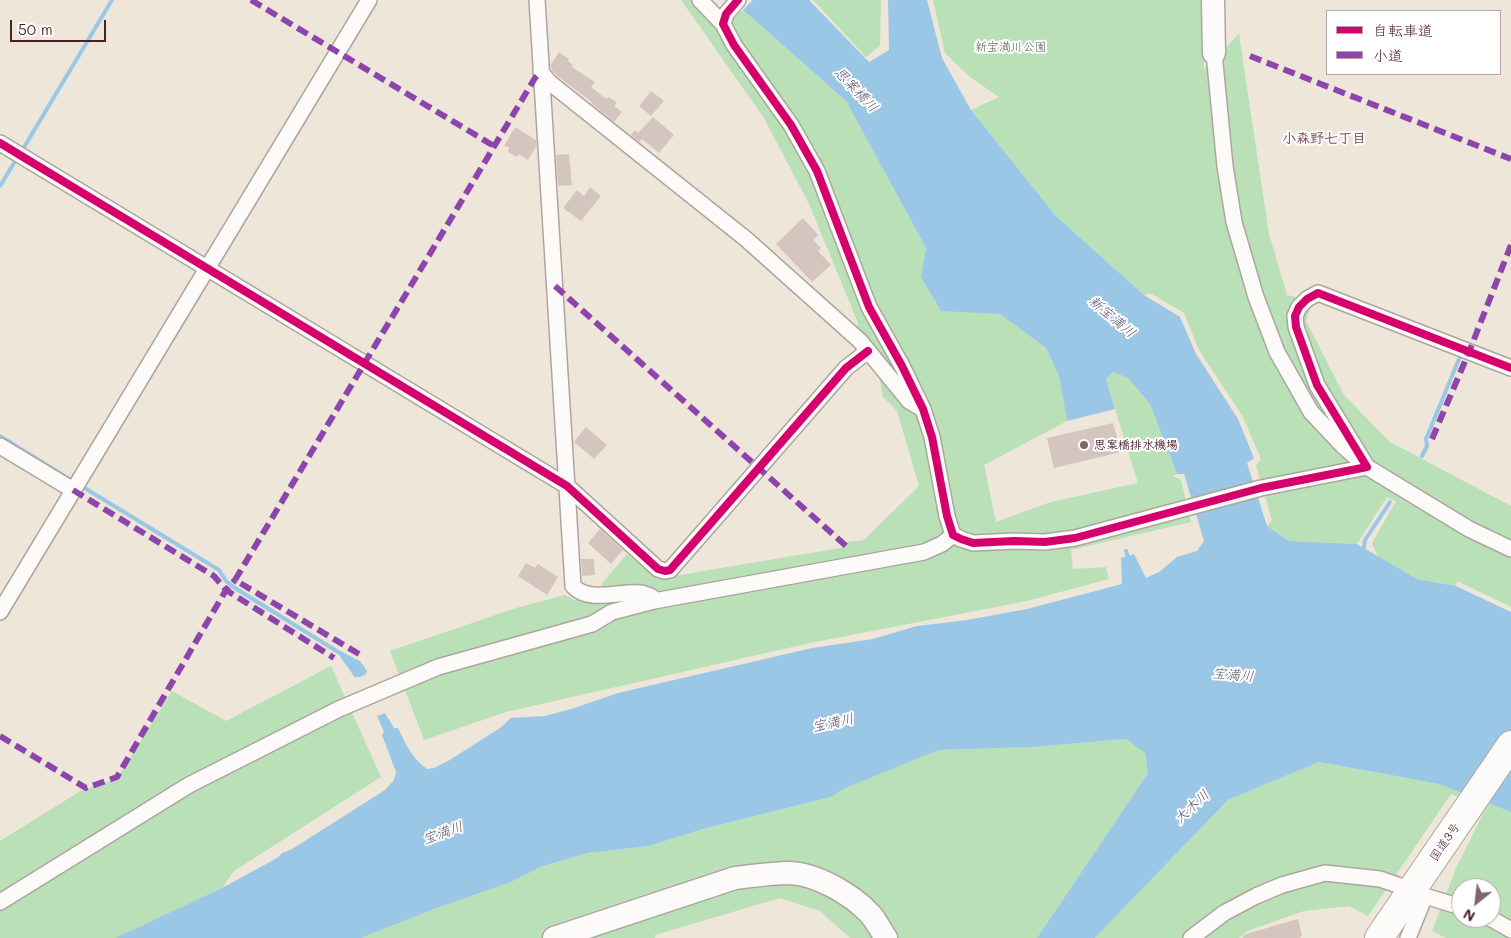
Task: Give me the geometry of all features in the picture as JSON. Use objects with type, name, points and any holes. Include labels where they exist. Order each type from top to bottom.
[{"type":"highway","name":"国道3号","points":[[1379,938],[1418,889],[1511,745]]},
{"type":"street","points":[[0,612],[369,0]]},
{"type":"street","points":[[537,0],[573,586],[578,591],[590,595],[641,593],[652,597],[654,601]]},
{"type":"street","points":[[700,0],[724,19],[734,45],[791,125],[817,171],[869,307],[923,408],[932,437],[947,516],[953,534],[973,543],[1045,542],[1075,538],[1261,488],[1367,467]]},
{"type":"street","points":[[724,19],[738,0]]},
{"type":"street","points":[[1213,0],[1214,53],[1225,166],[1234,222],[1260,307],[1277,352],[1312,412],[1344,447],[1367,467],[1469,529],[1511,550]]},
{"type":"street","points":[[541,72],[549,82],[746,239],[868,351],[909,401],[923,408]]},
{"type":"street","points":[[0,143],[568,486],[658,569],[665,571],[670,570],[846,368],[868,351]]},
{"type":"street","points":[[1367,467],[1317,385],[1296,327],[1296,316],[1299,307],[1307,299],[1318,293],[1323,294],[1511,368]]},
{"type":"street","points":[[0,446],[73,490]]},
{"type":"street","points":[[0,902],[188,785],[340,709],[438,667],[592,624],[612,612],[654,601],[924,552],[942,544],[953,534]]},
{"type":"street","points":[[554,938],[735,878],[792,873],[821,880],[848,895],[871,915],[886,938]]},
{"type":"street","points":[[1192,938],[1224,913],[1256,896],[1282,885],[1325,873],[1380,879],[1418,889],[1451,903]]},
{"type":"street","points":[[1408,938],[1418,889]]},
{"type":"green space","points":[[681,0],[692,0],[717,23],[734,17],[743,10],[846,101],[926,248],[921,277],[941,310],[1000,314],[1046,348],[1059,376],[1067,421],[984,465],[996,522],[1051,502],[1138,483],[1106,379],[1113,372],[1128,378],[1150,404],[1177,474],[1173,476],[1181,480],[1191,522],[1071,550],[1073,569],[1106,567],[1109,579],[1027,601],[810,643],[506,712],[424,740],[390,651],[516,608],[565,595],[574,600],[599,596],[603,582],[627,554],[657,579],[840,548],[847,542],[864,540],[919,486],[897,411],[883,397],[875,353],[856,332],[858,323],[810,206],[764,118]]},
{"type":"green space","points":[[813,0],[881,0],[880,46],[866,57]]},
{"type":"green space","name":"新宝満川公園","points":[[933,0],[1207,0],[1204,69],[1239,34],[1269,234],[1287,295],[1313,301],[1306,321],[1344,395],[1390,442],[1511,506],[1511,607],[1457,581],[1456,586],[1417,579],[1378,557],[1372,543],[1396,501],[1387,497],[1357,544],[1289,541],[1267,526],[1272,520],[1256,466],[1261,459],[1243,417],[1199,350],[1184,313],[1150,293],[1144,295],[1056,216],[971,110],[999,97],[970,77],[945,53]]},
{"type":"green space","points":[[331,666],[381,777],[234,871],[222,888],[115,938],[0,938],[0,841],[82,790],[117,779],[172,691],[226,721]]},
{"type":"green space","points":[[1126,739],[1145,753],[1148,773],[1037,938],[850,938],[820,911],[780,898],[655,935],[655,938],[361,938],[437,908],[511,882],[543,866],[588,853],[649,846],[703,829],[831,797],[844,788],[939,750],[1033,747]]},
{"type":"green space","points":[[1319,762],[1439,784],[1511,812],[1511,938],[1446,938],[1432,931],[1451,881],[1451,928],[1501,928],[1501,878],[1452,878],[1487,806],[1451,794],[1368,916],[1349,906],[1304,911],[1247,931],[1239,938],[1095,938],[1228,800]]},
{"type":"water","points":[[753,0],[809,0],[869,62],[889,50],[888,0],[927,0],[942,58],[971,110],[1056,216],[1144,295],[1180,317],[1196,354],[1238,419],[1254,458],[1247,463],[1267,526],[1289,541],[1357,544],[1417,579],[1456,586],[1511,612],[1511,812],[1439,784],[1319,762],[1228,800],[1095,938],[1037,938],[1148,773],[1145,753],[1126,739],[1033,747],[939,750],[845,788],[831,797],[703,829],[649,846],[588,853],[543,866],[511,882],[437,908],[361,938],[115,938],[222,888],[277,858],[282,853],[292,849],[385,790],[394,780],[396,772],[377,716],[385,713],[394,728],[398,728],[413,756],[427,769],[434,768],[500,728],[511,718],[545,716],[618,693],[812,648],[873,639],[917,626],[967,620],[1027,609],[1122,584],[1121,558],[1134,554],[1146,578],[1159,572],[1177,557],[1197,551],[1204,541],[1184,474],[1177,474],[1150,404],[1128,378],[1113,372],[1106,379],[1115,409],[1067,421],[1059,376],[1046,348],[1000,314],[941,311],[921,277],[926,248],[846,101],[743,10]]},
{"type":"water","points":[[338,650],[360,661],[367,671],[366,674],[354,677]]},
{"type":"building","points":[[559,52],[569,59],[568,61],[573,65],[572,67],[595,82],[591,87],[606,99],[609,97],[617,103],[614,106],[622,112],[614,122],[551,69],[552,67],[550,66]]},
{"type":"building","points":[[651,91],[664,101],[651,116],[639,106]]},
{"type":"building","points":[[653,117],[674,135],[659,153],[642,139],[639,142],[631,135],[635,130],[638,133]]},
{"type":"building","points":[[515,127],[536,140],[537,145],[528,160],[519,154],[517,157],[508,152],[509,147],[504,146]]},
{"type":"building","points":[[569,154],[572,185],[558,186],[556,155]]},
{"type":"building","points":[[590,187],[601,196],[581,221],[563,208],[577,190],[584,196]]},
{"type":"building","points":[[803,218],[818,235],[813,240],[821,248],[818,251],[831,265],[812,282],[776,244]]},
{"type":"building","name":"思案橋排水機場","points":[[1113,423],[1121,452],[1054,468],[1047,438]]},
{"type":"building","points":[[586,427],[607,445],[594,459],[574,442]]},
{"type":"building","points":[[600,529],[623,550],[611,564],[588,543]]},
{"type":"building","points":[[581,559],[594,559],[595,575],[582,576]]},
{"type":"building","points":[[526,563],[535,568],[538,564],[558,577],[547,595],[518,576]]},
{"type":"building","points":[[1298,919],[1301,938],[1243,938],[1243,935]]},
{"type":"waterway","points":[[23,149],[112,0]]},
{"type":"waterway","points":[[0,186],[14,163]]},
{"type":"waterway","points":[[1422,456],[1427,446],[1426,439],[1459,359]]},
{"type":"waterway","points":[[0,436],[69,479]]},
{"type":"waterway","points":[[83,487],[219,570],[226,581],[235,588],[343,655]]},
{"type":"waterway","points":[[1363,552],[1365,540],[1390,502]]},
{"type":"waterway","points":[[1126,551],[1129,560]]},
{"type":"marked path","points":[[251,0],[494,146]]},
{"type":"marked path","points":[[1250,56],[1511,159]]},
{"type":"marked path","points":[[359,654],[235,580],[535,78],[541,72]]},
{"type":"marked path","points":[[1432,439],[1511,245]]},
{"type":"marked path","points":[[555,286],[846,546]]},
{"type":"marked path","points":[[73,490],[214,576],[226,590],[334,658]]},
{"type":"marked path","points":[[0,736],[86,788],[117,777],[226,590],[235,580]]},
{"type":"cycle path","points":[[738,0],[726,14],[723,24],[734,45],[791,125],[817,171],[869,307],[902,366],[923,409],[932,437],[947,516],[953,535],[961,539],[973,543],[1045,542],[1075,538],[1261,488],[1367,467],[1317,385],[1296,327],[1295,316],[1299,307],[1307,299],[1318,293],[1511,368]]},
{"type":"cycle path","points":[[0,143],[567,486],[658,569],[665,571],[670,570],[846,368],[868,351]]},
{"type":"place","name":"思案橋排水機場","points":[[1084,445]]},
{"type":"district","name":"小森野七丁目","points":[[1324,139]]},
{"type":"water label","name":"思案橋川","points":[[856,90]]},
{"type":"water label","name":"新宝満川","points":[[1112,317]]},
{"type":"water label","name":"宝満川","points":[[1233,675]]},
{"type":"water label","name":"宝満川","points":[[833,723]]},
{"type":"water label","name":"大木川","points":[[1192,807]]},
{"type":"water label","name":"宝満川","points":[[443,833]]}]
